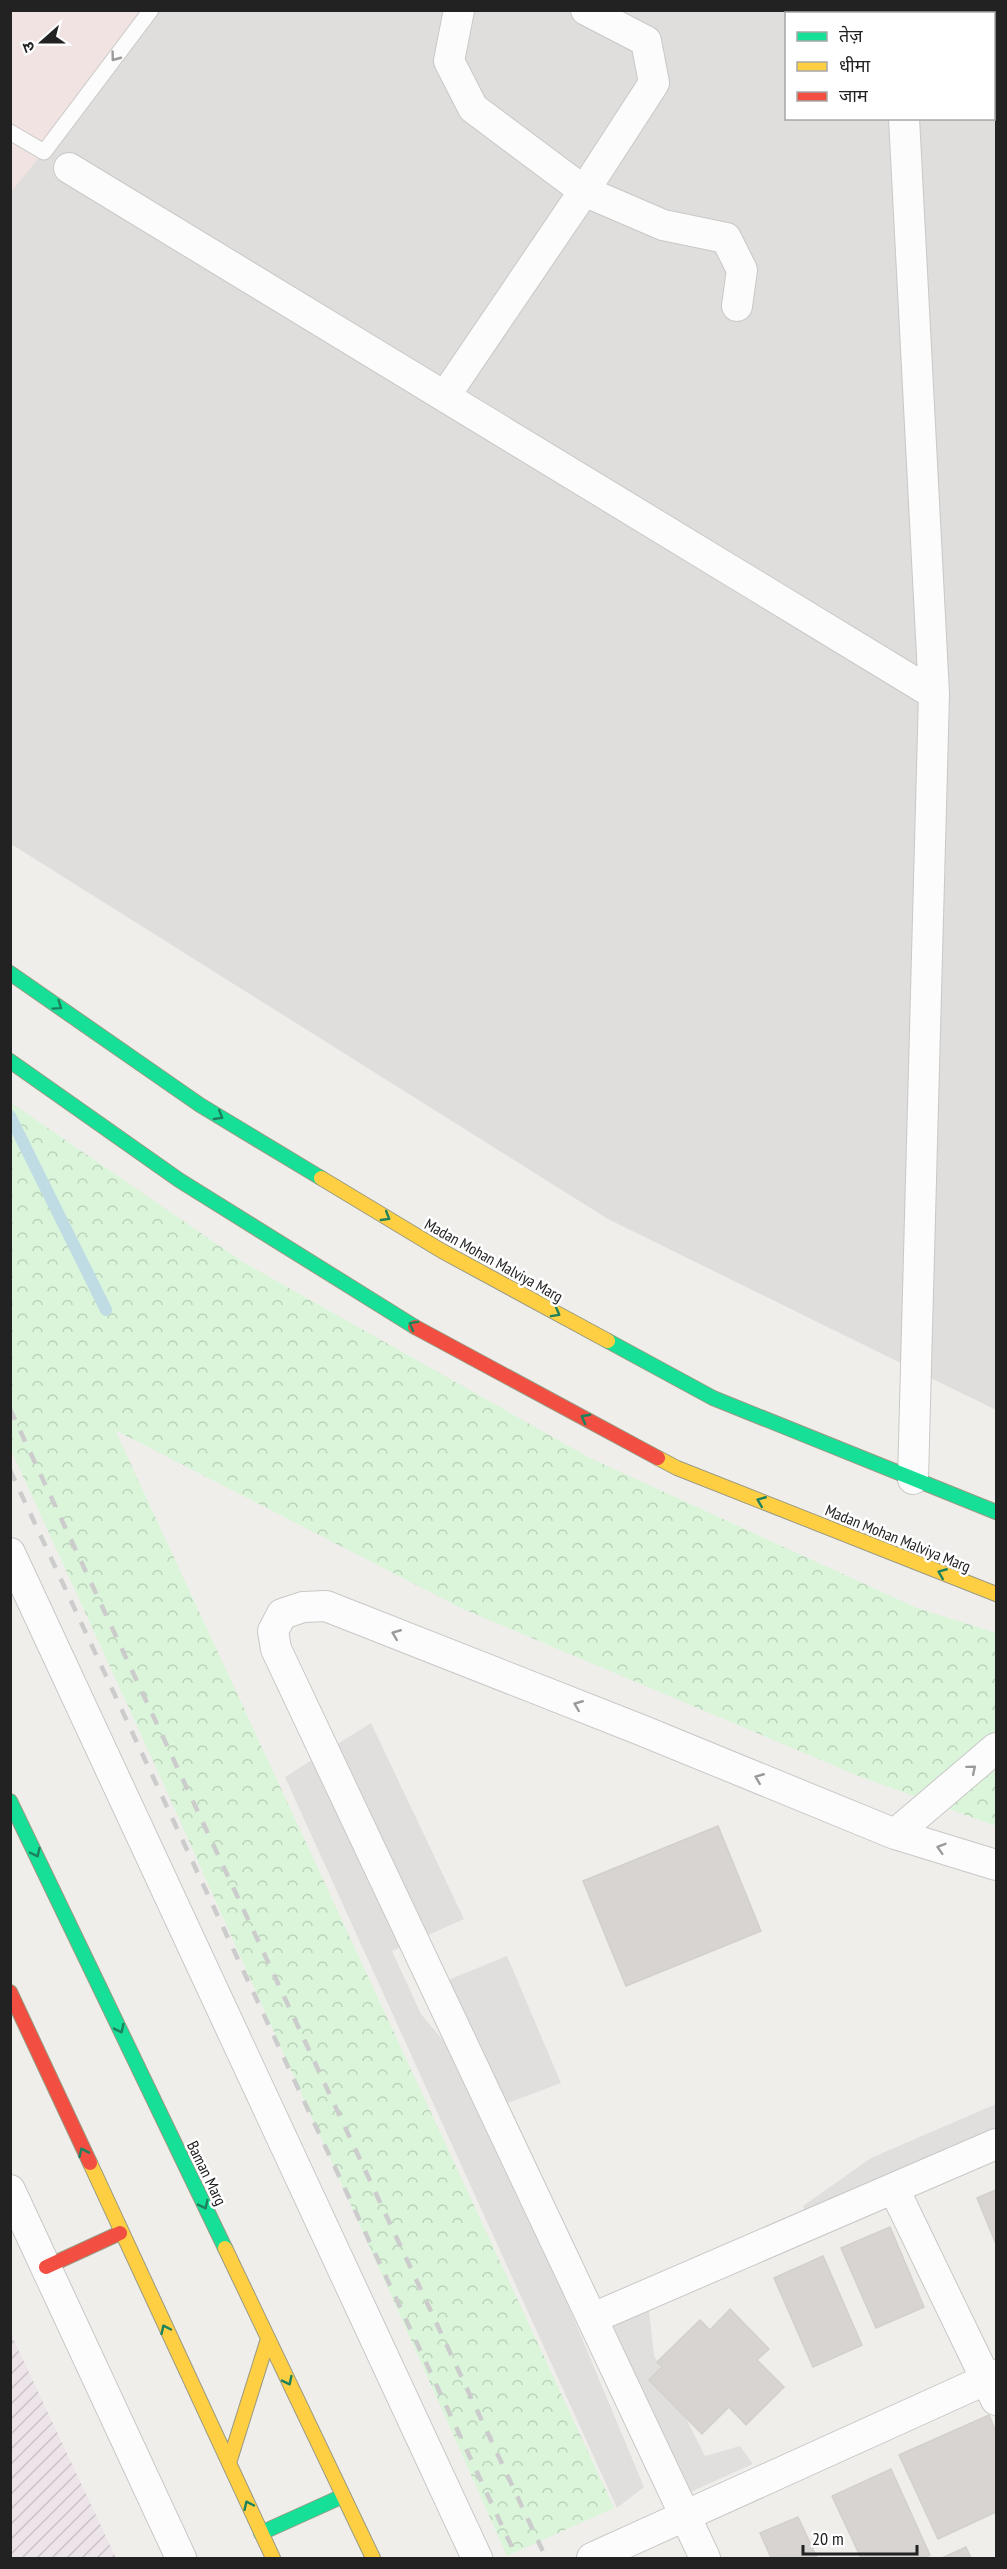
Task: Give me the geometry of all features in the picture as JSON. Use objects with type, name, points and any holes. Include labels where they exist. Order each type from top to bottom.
[{"type":"main road","name":"Madan Mohan Malviya Marg","points":[[10,972],[200,1105],[442,1251],[713,1398],[996,1512]]},
{"type":"main road","name":"Madan Mohan Malviya Marg","points":[[10,1061],[179,1180],[398,1316],[656,1457],[677,1468],[996,1594]]},
{"type":"main road","name":"Baman Marg","points":[[10,1801],[373,2559]]},
{"type":"main road","points":[[10,1992],[273,2559]]},
{"type":"main road","points":[[46,2266],[120,2233]]},
{"type":"main road","points":[[229,2463],[268,2339]]},
{"type":"main road","points":[[261,2533],[343,2496]]},
{"type":"street","points":[[459,10],[448,61],[473,108],[584,191],[663,225],[726,238],[742,270],[737,306]]},
{"type":"street","points":[[445,396],[654,83],[646,41],[585,10]]},
{"type":"street","points":[[904,120],[934,694],[913,1479]]},
{"type":"street","points":[[69,168],[934,694]]},
{"type":"street","points":[[10,1553],[477,2559]]},
{"type":"street","points":[[705,2559],[276,1649],[273,1631],[282,1614],[303,1606],[326,1606],[641,1730],[895,1834],[996,1865]]},
{"type":"street","points":[[895,1834],[996,1748]]},
{"type":"street","points":[[593,2318],[996,2144]]},
{"type":"street","points":[[592,2559],[685,2516],[993,2385],[894,2189]]},
{"type":"street","points":[[10,2190],[181,2559]]},
{"type":"lane","points":[[10,132],[44,152],[151,10]]},
{"type":"shaded area","points":[[11,11],[996,11],[996,1410],[608,1219],[11,844]]},
{"type":"shaded area","points":[[11,11],[145,11],[44,152],[11,192]]},
{"type":"shaded area","points":[[371,1723],[464,1919],[392,1951],[421,2014],[472,2075],[644,2487],[617,2508],[285,1777]]},
{"type":"shaded area","points":[[507,1956],[561,2083],[503,2105],[448,1980]]},
{"type":"shaded area","points":[[996,2104],[996,2132],[809,2220],[803,2206],[871,2158]]},
{"type":"shaded area","points":[[648,2302],[654,2355],[705,2456],[740,2446],[753,2464],[686,2494],[603,2323]]},
{"type":"shaded area","points":[[11,2334],[116,2558],[11,2558]]},
{"type":"green space","points":[[10,1102],[243,1262],[590,1458],[917,1608],[996,1633],[996,1826],[861,1777],[463,1609],[115,1430],[614,2508],[507,2556],[164,1785],[11,1450]]},
{"type":"building","points":[[718,1826],[761,1931],[626,1986],[583,1881]]},
{"type":"building","points":[[996,2190],[996,2244],[977,2198]]},
{"type":"building","points":[[890,2227],[924,2307],[876,2328],[841,2248]]},
{"type":"building","points":[[823,2256],[862,2345],[813,2367],[774,2278]]},
{"type":"building","points":[[730,2309],[769,2349],[757,2360],[784,2387],[746,2425],[729,2407],[702,2434],[649,2380],[662,2367],[657,2362],[700,2320],[710,2330]]},
{"type":"building","points":[[989,2415],[996,2432],[996,2512],[938,2539],[899,2455]]},
{"type":"building","points":[[891,2469],[930,2555],[923,2558],[861,2558],[832,2496]]},
{"type":"building","points":[[798,2517],[817,2558],[771,2558],[760,2533]]},
{"type":"building","points":[[966,2547],[971,2558],[942,2558]]},
{"type":"waterway","points":[[10,1116],[106,1310]]},
{"type":"railway","points":[[10,1409],[546,2558]]},
{"type":"railway","points":[[10,1470],[517,2558]]},
{"type":"traffic: fast","points":[[10,973],[200,1105],[321,1178]]},
{"type":"traffic: fast","points":[[10,1061],[179,1180],[415,1327]]},
{"type":"traffic: fast","points":[[608,1341],[713,1398],[996,1512]]},
{"type":"traffic: fast","points":[[10,1801],[225,2248]]},
{"type":"traffic: fast","points":[[261,2533],[343,2496]]},
{"type":"traffic: slow","points":[[321,1178],[442,1251],[608,1341]]},
{"type":"traffic: slow","points":[[658,1458],[677,1468],[996,1594]]},
{"type":"traffic: slow","points":[[90,2163],[273,2558]]},
{"type":"traffic: slow","points":[[225,2248],[373,2558]]},
{"type":"traffic: slow","points":[[229,2463],[268,2339]]},
{"type":"traffic: jam","points":[[415,1327],[658,1458]]},
{"type":"traffic: jam","points":[[10,1992],[90,2163]]},
{"type":"traffic: jam","points":[[46,2267],[120,2233]]}]
